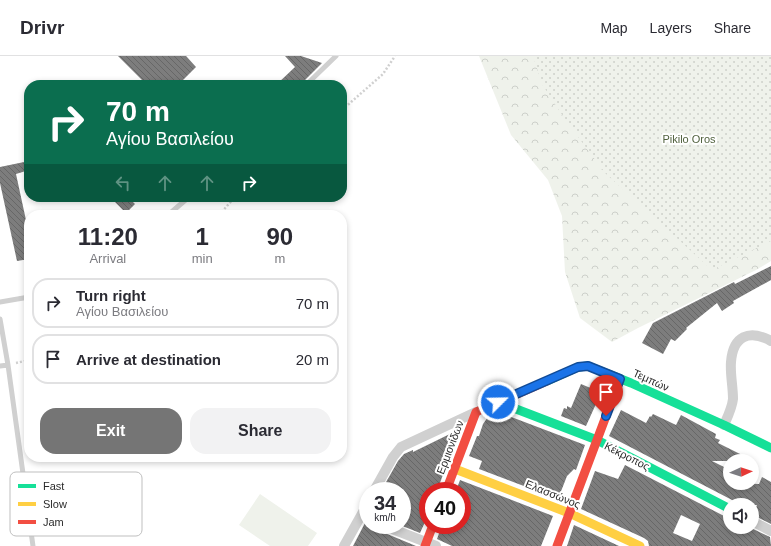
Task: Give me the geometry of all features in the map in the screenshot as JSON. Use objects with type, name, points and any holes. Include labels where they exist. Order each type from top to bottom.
[{"type":"street","points":[[724,425],[731,411],[733,399],[731,361],[735,346],[743,337],[753,334],[771,342]]},
{"type":"street","name":"Τεμπών","points":[[476,412],[578,367],[588,366],[724,425],[771,448]]},
{"type":"street","points":[[557,546],[620,379]]},
{"type":"street","name":"Κέκροπος","points":[[498,402],[597,440],[723,505]]},
{"type":"street","points":[[379,482],[393,457],[402,447],[476,412]]},
{"type":"street","name":"Ερμιονίδων","points":[[450,482],[476,412]]},
{"type":"street","name":"Ελασσώνος","points":[[455,469],[569,513],[640,546]]},
{"type":"street","points":[[344,546],[359,519]]},
{"type":"street","points":[[759,525],[771,531]]},
{"type":"street","points":[[403,534],[429,545],[432,534]]},
{"type":"lane","points":[[311,80],[332,57]]},
{"type":"lane","points":[[174,210],[183,202]]},
{"type":"lane","points":[[0,302],[24,298]]},
{"type":"lane","points":[[0,319],[23,472]]},
{"type":"lane","points":[[0,366],[8,365]]},
{"type":"lane","points":[[32,536],[33,546]]},
{"type":"path","points":[[347,106],[383,74],[395,56]]},
{"type":"path","points":[[223,210],[230,202]]},
{"type":"path","points":[[8,365],[24,361]]},
{"type":"green space","points":[[479,56],[650,56],[771,148],[771,261],[756,270],[612,342],[580,318],[565,272],[562,216],[548,180],[511,135]]},
{"type":"green space","name":"Pikilo Oros","points":[[533,56],[771,56],[771,241],[712,270],[605,173],[564,118],[542,84]]},
{"type":"green space","points":[[260,494],[317,533],[308,546],[270,546],[239,525]]},
{"type":"building","points":[[118,56],[186,56],[196,67],[183,80],[142,80]]},
{"type":"building","points":[[285,56],[301,56],[322,63],[305,80],[281,80],[295,67]]},
{"type":"building","points":[[24,162],[24,172],[16,174],[24,211],[24,260],[17,261],[0,183],[0,167]]},
{"type":"building","points":[[115,202],[133,202],[135,204],[129,210],[123,210]]},
{"type":"building","points":[[771,266],[771,280],[733,301],[734,303],[722,311],[717,303],[686,328],[687,329],[675,341],[671,339],[663,354],[642,343],[653,323],[734,282],[735,284]]},
{"type":"building","points":[[581,384],[600,392],[586,426],[561,416],[564,408],[567,409],[567,406],[571,408]]},
{"type":"building","points":[[621,410],[646,423],[653,414],[676,425],[681,415],[716,434],[715,438],[720,440],[718,443],[740,454],[723,454],[723,461],[712,461],[723,466],[723,490],[759,490],[759,484],[762,477],[771,482],[771,524],[759,518],[759,498],[728,498],[609,436]]},
{"type":"building","points":[[501,413],[585,445],[576,470],[574,469],[567,476],[558,499],[479,469],[482,461],[469,456],[477,436],[479,436],[483,424],[488,417],[500,415]]},
{"type":"building","points":[[458,430],[459,431],[440,482],[419,482],[419,533],[411,529],[411,482],[386,482],[398,461],[404,454],[413,450],[413,452]]},
{"type":"building","points":[[625,465],[723,515],[723,534],[759,534],[759,532],[770,537],[771,546],[649,546],[648,541],[644,538],[581,509],[595,471],[618,479]],"holes":[[[681,515],[700,524],[692,541],[673,533]]]},
{"type":"building","points":[[471,484],[553,516],[541,546],[452,546],[437,539],[439,534],[471,534]]},
{"type":"building","points":[[574,525],[619,546],[567,546]]},
{"type":"building","points":[[359,534],[387,534],[416,546],[353,546]]},
{"type":"traffic: fast","points":[[547,381],[578,367],[588,366],[631,383],[771,448]]},
{"type":"traffic: fast","points":[[498,402],[597,440],[723,505]]},
{"type":"traffic: slow","points":[[455,469],[569,513],[640,546]]},
{"type":"traffic: jam","points":[[557,546],[620,379]]},
{"type":"traffic: jam","points":[[449,482],[476,412],[547,381]]},
{"type":"traffic: jam","points":[[425,546],[430,534]]},
{"type":"route","points":[[498,402],[578,367],[588,366],[620,379],[606,416]]}]
